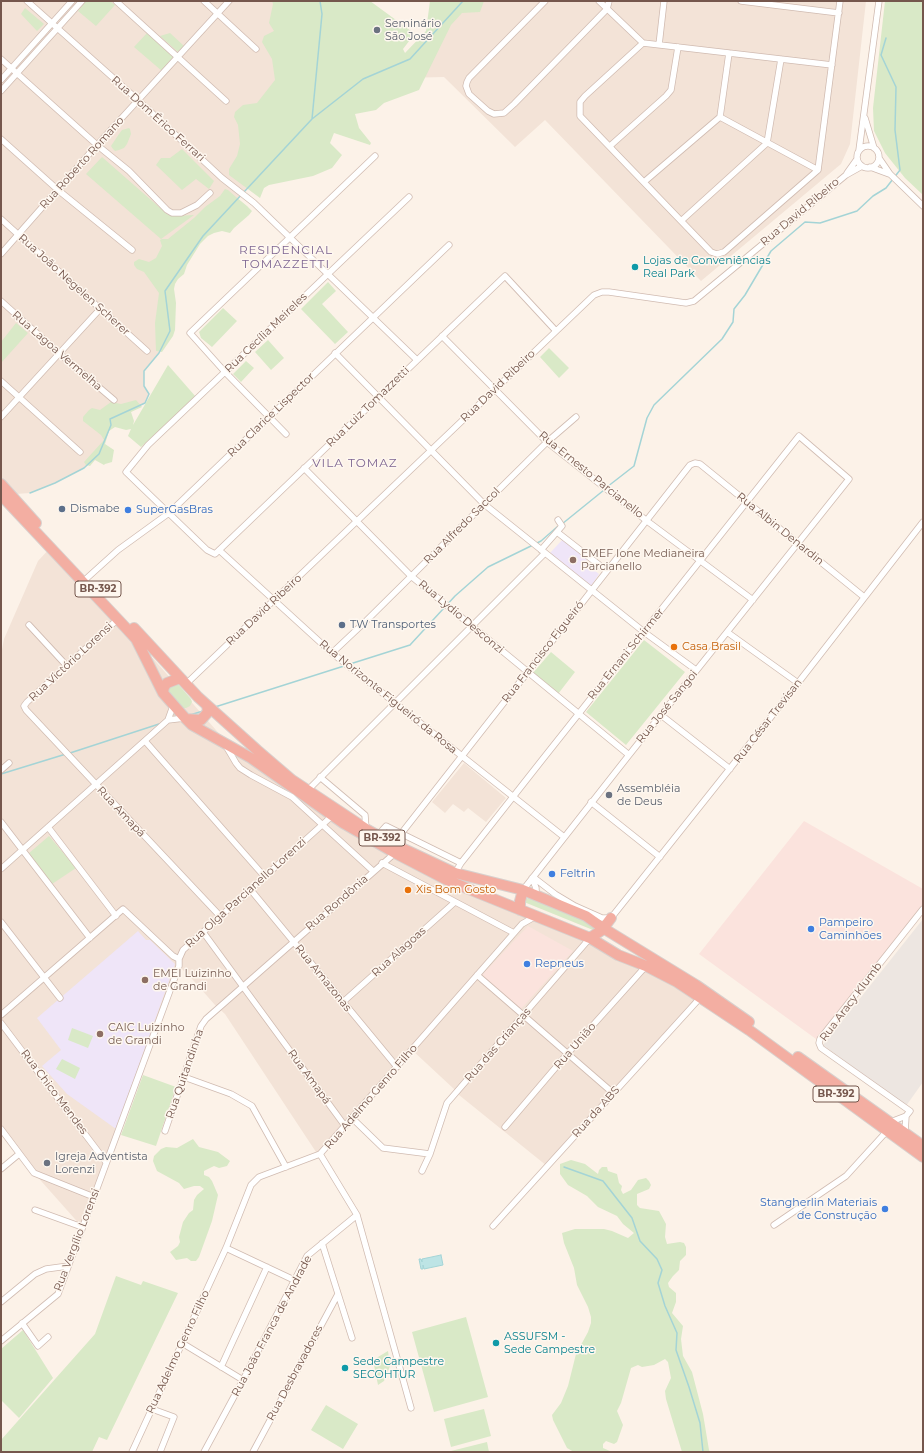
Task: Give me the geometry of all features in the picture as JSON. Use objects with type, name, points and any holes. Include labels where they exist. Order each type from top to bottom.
[{"type":"highway","name":"BR-392","points":[[1,484],[183,681],[262,755],[292,780],[394,848],[455,873],[523,890],[586,916],[618,955],[646,966],[677,982],[749,1030],[886,1126],[905,1134],[923,1146]]},
{"type":"highway","name":"BR-392","points":[[1,495],[118,618],[136,639],[163,693],[173,706],[192,725],[251,758],[332,816],[394,848],[449,881],[538,916],[614,934],[696,985],[886,1126],[923,1157]]},
{"type":"highway","points":[[163,693],[164,687],[167,683],[183,681]]},
{"type":"highway","points":[[184,718],[193,721],[201,720],[208,712],[207,705]]},
{"type":"highway","points":[[520,910],[520,901],[523,890]]},
{"type":"street","name":"Rua Dom Érico Ferrari","points":[[27,1],[138,100],[222,178],[254,203],[417,360]]},
{"type":"street","points":[[1,80],[72,1]]},
{"type":"street","points":[[1,91],[82,1]]},
{"type":"street","points":[[116,1],[226,101]]},
{"type":"street","points":[[204,1],[256,49]]},
{"type":"street","name":"Rua Roberto Romano","points":[[1,254],[97,145],[229,1]]},
{"type":"street","points":[[545,1],[468,78],[466,86],[470,94],[488,111],[494,114],[504,113],[607,9],[609,1]]},
{"type":"street","points":[[599,1],[643,43],[832,65]]},
{"type":"street","points":[[659,45],[664,1]]},
{"type":"street","points":[[741,1],[839,13]]},
{"type":"street","points":[[643,43],[585,96],[580,102],[580,116],[711,252],[716,254],[724,252],[818,170],[840,1]]},
{"type":"street","points":[[879,1],[865,116],[857,158],[862,166],[870,167],[890,174]]},
{"type":"street","points":[[610,146],[671,90],[678,47]]},
{"type":"street","points":[[644,182],[720,117],[729,53]]},
{"type":"street","points":[[1,59],[97,145],[129,171],[166,210],[172,213],[181,213],[198,205],[210,193]]},
{"type":"street","points":[[681,221],[767,143],[781,59]]},
{"type":"street","points":[[865,116],[874,148],[879,158],[890,174],[923,206]]},
{"type":"street","points":[[720,117],[818,170]]},
{"type":"street","points":[[1,139],[58,190],[132,250]]},
{"type":"street","points":[[859,150],[867,146],[874,148]]},
{"type":"street","points":[[286,434],[225,372],[190,333],[375,156]]},
{"type":"street","name":"Rua David Ribeiro","points":[[846,175],[857,158]]},
{"type":"street","points":[[870,167],[874,165],[879,158]]},
{"type":"street","name":"Rua David Ribeiro","points":[[183,681],[274,601],[594,295],[602,292],[609,292],[686,303],[694,301],[846,175],[862,166]]},
{"type":"street","name":"Rua Cecília Meireles","points":[[126,472],[148,445],[409,197]]},
{"type":"street","name":"Rua João Negelen Scherer","points":[[1,219],[147,351]]},
{"type":"street","name":"Rua Clarice Lispector","points":[[87,578],[118,550],[169,513],[449,245]]},
{"type":"street","name":"Rua Luiz Tomazzetti","points":[[216,552],[504,276],[556,331]]},
{"type":"street","name":"Rua Lagoa Vermelha","points":[[1,301],[114,400]]},
{"type":"street","points":[[1,417],[100,309]]},
{"type":"street","name":"Rua Ernesto Parcianello","points":[[442,336],[547,442],[647,521],[753,600]]},
{"type":"street","points":[[335,353],[484,504],[644,632],[696,670]]},
{"type":"street","points":[[1,381],[80,452]]},
{"type":"street","name":"Rua Alfredo Saccol","points":[[332,653],[547,442],[576,417]]},
{"type":"street","name":"Rua Ernani Schirmer","points":[[455,873],[461,863],[579,713],[799,436],[849,479]]},
{"type":"street","name":"Rua Albin Denardin","points":[[695,463],[700,464],[864,597]]},
{"type":"street","name":"Rua Francisco Figueiró","points":[[394,848],[401,833],[461,756],[690,465],[695,463]]},
{"type":"street","name":"Rua Lydio Desconzi","points":[[304,468],[412,576],[629,755]]},
{"type":"street","name":"Rua Norizonte Figueiró da Rosa","points":[[126,472],[207,550],[216,552],[332,653],[564,837]]},
{"type":"street","name":"Rua José Sangoi","points":[[523,890],[591,802],[849,479]]},
{"type":"street","points":[[308,790],[471,626],[543,551],[562,526],[558,520]]},
{"type":"street","name":"Rua César Trevisan","points":[[597,931],[660,857],[923,522]]},
{"type":"street","points":[[557,532],[607,571]]},
{"type":"street","name":"Rua Victório Lorensi","points":[[24,706],[66,665],[118,618]]},
{"type":"street","points":[[30,625],[66,665]]},
{"type":"street","points":[[727,632],[798,683]]},
{"type":"street","name":"Rua Amapá","points":[[24,706],[26,710],[220,916]]},
{"type":"street","points":[[1,869],[168,720],[173,706]]},
{"type":"street","points":[[661,715],[730,769]]},
{"type":"street","points":[[168,720],[184,718]]},
{"type":"street","points":[[145,741],[264,876]]},
{"type":"street","points":[[224,742],[240,768],[292,797],[373,871]]},
{"type":"street","points":[[236,763],[238,752]]},
{"type":"street","points":[[1,770],[9,763]]},
{"type":"street","points":[[320,778],[365,814],[366,829]]},
{"type":"street","points":[[591,802],[660,857]]},
{"type":"street","name":"Rua Olga Parcianello Lorenzi","points":[[116,916],[123,909],[173,956],[179,959],[183,950],[332,816]]},
{"type":"street","points":[[1,822],[90,938]]},
{"type":"street","points":[[377,836],[386,826],[461,863]]},
{"type":"street","points":[[1,1015],[116,916],[48,827]]},
{"type":"street","name":"Rua Rondônia","points":[[243,986],[382,863],[394,848]]},
{"type":"street","points":[[382,863],[514,933]]},
{"type":"street","points":[[532,877],[536,888],[536,895]]},
{"type":"street","points":[[532,877],[555,894],[575,906],[602,918],[597,931]]},
{"type":"street","name":"Rua Amazonas","points":[[250,889],[397,1067]]},
{"type":"street","name":"Rua Alagoas","points":[[343,1002],[455,902]]},
{"type":"street","name":"Rua Aracy Klumb","points":[[908,1113],[821,1048],[819,1043],[820,1039],[923,909]]},
{"type":"street","points":[[520,910],[522,924]]},
{"type":"street","name":"Rua Adelmo Genro Filho","points":[[132,1452],[226,1248],[251,1184],[258,1177],[320,1154],[522,924],[535,916],[538,916]]},
{"type":"street","points":[[1,922],[60,998]]},
{"type":"street","name":"Rua das Crianças","points":[[422,1171],[430,1154],[447,1103],[597,931]]},
{"type":"street","name":"Rua Amapá","points":[[203,932],[345,1126]]},
{"type":"street","name":"Rua Vergílio Lorensi","points":[[1,1340],[58,1294],[176,972],[179,959]]},
{"type":"street","name":"Rua União","points":[[504,1127],[646,966]]},
{"type":"street","points":[[478,975],[613,1092]]},
{"type":"street","name":"Rua Quitandinha","points":[[165,1131],[202,1026],[206,1019],[243,986]]},
{"type":"street","name":"Rua da ABS","points":[[493,1226],[613,1092],[700,998]]},
{"type":"street","name":"Rua Chico Mendes","points":[[1,1023],[106,1162]]},
{"type":"street","points":[[184,1077],[230,1094],[252,1106],[286,1167]]},
{"type":"street","points":[[774,1225],[846,1176],[886,1126],[908,1113]]},
{"type":"street","points":[[905,1134],[908,1113]]},
{"type":"street","points":[[352,1118],[383,1148],[430,1154]]},
{"type":"street","points":[[1,1129],[34,1174],[94,1197]]},
{"type":"street","points":[[1,1169],[19,1154]]},
{"type":"street","points":[[320,1154],[357,1215],[411,1408]]},
{"type":"street","points":[[34,1210],[82,1226]]},
{"type":"street","name":"Rua João Franca de Andrade","points":[[204,1452],[307,1256],[357,1215]]},
{"type":"street","points":[[322,1243],[352,1338]]},
{"type":"street","points":[[226,1248],[294,1280]]},
{"type":"street","points":[[1,1302],[35,1274],[46,1269],[68,1266]]},
{"type":"street","points":[[221,1367],[267,1267]]},
{"type":"street","name":"Rua Desbravadores","points":[[253,1452],[338,1294]]},
{"type":"street","points":[[22,1323],[36,1346],[39,1346],[48,1337]]},
{"type":"street","points":[[182,1343],[243,1380]]},
{"type":"street","points":[[152,1409],[174,1417],[160,1452]]},
{"type":"shaded area","points":[[1,1],[291,1],[410,59],[463,1],[866,1],[850,144],[841,164],[701,281],[545,120],[515,147],[444,77],[363,79],[251,184],[203,236],[165,291],[170,331],[159,353],[144,371],[144,386],[149,394],[145,403],[111,425],[99,454],[84,468],[55,483],[30,493],[1,495]]},
{"type":"shaded area","name":"EMEF Ione Medianeira Parcianello","points":[[563,539],[588,558],[585,563],[599,574],[591,586],[550,553]]},
{"type":"shaded area","points":[[51,547],[136,639],[230,746],[395,853],[538,916],[700,998],[547,1166],[459,1095],[412,1050],[320,1154],[316,1152],[225,1014],[182,969],[179,961],[82,1227],[34,1173],[1,1129],[1,655],[4,639],[38,561]]},
{"type":"shaded area","points":[[464,763],[506,798],[486,822],[468,808],[464,812],[453,804],[445,813],[432,802]]},
{"type":"shaded area","name":"Pampeiro Caminhões","points":[[804,821],[923,889],[923,904],[816,1039],[699,954]]},
{"type":"shaded area","points":[[923,919],[923,1082],[906,1106],[823,1045]]},
{"type":"shaded area","name":"Repneus","points":[[528,926],[573,951],[521,1009],[482,975]]},
{"type":"shaded area","name":"CAIC Luizinho de Grandi","points":[[138,931],[146,940],[150,940],[175,964],[116,1129],[67,1094],[42,1066],[61,1050],[37,1018]]},
{"type":"green space","points":[[86,1],[110,1],[115,5],[96,26],[78,11]]},
{"type":"green space","points":[[272,1],[370,1],[411,31],[413,36],[403,49],[405,53],[426,31],[430,1],[484,1],[480,12],[462,13],[451,25],[419,90],[384,103],[376,110],[355,114],[359,128],[371,143],[370,145],[334,133],[330,143],[342,155],[332,168],[313,176],[269,185],[264,188],[260,198],[229,175],[229,169],[237,156],[240,144],[238,125],[234,117],[235,112],[243,105],[257,103],[275,80],[272,59],[262,42],[264,36],[274,31],[269,23],[273,4]]},
{"type":"green space","points":[[885,1],[923,1],[923,195],[905,178],[885,153],[874,131],[873,108]]},
{"type":"green space","points":[[25,8],[44,24],[37,31],[21,14]]},
{"type":"green space","points":[[147,33],[174,57],[162,71],[134,47]]},
{"type":"green space","points":[[170,33],[184,46],[178,52],[160,36]]},
{"type":"green space","points":[[129,128],[131,134],[127,144],[124,148],[115,151],[111,146],[122,130]]},
{"type":"green space","points":[[182,149],[214,181],[209,189],[196,179],[182,190],[156,165],[161,158],[170,158]]},
{"type":"green space","points":[[102,157],[167,214],[174,216],[194,215],[161,239],[86,174]]},
{"type":"green space","points":[[225,189],[252,211],[230,233],[222,231],[214,233],[208,236],[200,244],[187,265],[184,274],[175,284],[175,330],[173,336],[162,352],[156,351],[155,323],[159,293],[144,272],[137,269],[134,262],[139,259],[149,262],[156,258],[162,246],[160,240],[168,239],[220,196]]},
{"type":"green space","points":[[328,282],[336,291],[322,304],[348,332],[335,344],[301,309]]},
{"type":"green space","points":[[223,308],[237,321],[212,347],[201,338],[199,332]]},
{"type":"green space","points":[[16,323],[28,333],[1,363],[1,342]]},
{"type":"green space","points":[[268,340],[284,358],[271,370],[255,352]]},
{"type":"green space","points":[[549,348],[569,368],[559,378],[540,357]]},
{"type":"green space","points":[[246,361],[254,368],[241,382],[233,374]]},
{"type":"green space","points":[[168,365],[196,397],[141,447],[128,436],[131,429],[126,430],[115,427],[109,431],[105,444],[114,450],[112,462],[104,465],[95,460],[90,466],[86,465],[84,462],[104,440],[101,435],[83,421],[83,417],[92,408],[100,410],[111,402],[121,404],[136,400],[142,407],[131,412],[134,421],[133,425]]},
{"type":"green space","points":[[644,640],[685,672],[626,745],[586,712]]},
{"type":"green space","points":[[551,652],[575,672],[558,694],[532,674]]},
{"type":"green space","points":[[173,683],[178,684],[191,699],[192,702],[190,706],[182,708],[168,693],[169,686]]},
{"type":"green space","points":[[49,836],[76,868],[52,884],[28,854]]},
{"type":"green space","points":[[529,898],[580,917],[596,927],[593,930],[524,902],[524,899]]},
{"type":"green space","points":[[72,1028],[93,1036],[88,1048],[68,1040]]},
{"type":"green space","points":[[62,1059],[80,1068],[75,1079],[56,1069]]},
{"type":"green space","points":[[143,1075],[176,1087],[156,1146],[121,1135]]},
{"type":"green space","points":[[193,1139],[199,1147],[218,1152],[230,1161],[227,1166],[219,1168],[214,1166],[204,1171],[204,1175],[209,1177],[212,1181],[218,1195],[212,1221],[199,1257],[196,1261],[191,1261],[187,1258],[176,1260],[170,1252],[178,1246],[183,1222],[193,1210],[194,1200],[197,1195],[204,1189],[200,1186],[194,1186],[184,1189],[179,1183],[157,1171],[153,1161],[154,1156],[161,1149],[166,1147],[177,1148]]},
{"type":"green space","points":[[571,1160],[585,1164],[598,1174],[602,1167],[607,1167],[608,1171],[617,1174],[619,1183],[622,1186],[621,1190],[623,1194],[631,1190],[638,1180],[646,1178],[651,1185],[649,1189],[637,1194],[637,1205],[640,1208],[659,1211],[666,1224],[665,1237],[667,1244],[680,1242],[684,1243],[686,1247],[686,1255],[680,1261],[679,1270],[668,1283],[669,1287],[676,1293],[676,1302],[672,1313],[683,1326],[681,1339],[683,1356],[692,1372],[703,1414],[710,1452],[682,1452],[666,1399],[665,1391],[671,1378],[668,1362],[665,1359],[654,1365],[642,1367],[638,1365],[631,1368],[621,1403],[617,1411],[623,1425],[617,1442],[614,1444],[606,1441],[603,1444],[603,1448],[612,1452],[574,1452],[567,1448],[553,1420],[552,1415],[561,1403],[568,1386],[576,1354],[588,1332],[591,1323],[588,1307],[577,1285],[574,1268],[564,1243],[562,1233],[575,1229],[604,1229],[628,1238],[634,1233],[623,1224],[617,1216],[598,1207],[587,1196],[568,1185],[560,1174],[560,1164]]},
{"type":"green space","points":[[116,1276],[141,1285],[143,1281],[178,1293],[107,1440],[99,1437],[92,1452],[1,1452],[1,1440],[95,1334]]},
{"type":"green space","points":[[466,1317],[488,1397],[434,1412],[412,1332]]},
{"type":"green space","points":[[23,1330],[53,1378],[19,1418],[1,1400],[1,1349]]},
{"type":"green space","points":[[388,1351],[390,1366],[384,1381],[378,1385],[373,1360]]},
{"type":"green space","points":[[326,1405],[358,1424],[343,1449],[311,1430]]},
{"type":"green space","points":[[484,1409],[491,1436],[451,1447],[444,1419]]},
{"type":"green space","points":[[487,1442],[489,1452],[447,1452]]},
{"type":"water","points":[[441,1255],[443,1265],[424,1269],[423,1265],[423,1269],[421,1269],[419,1259],[421,1259],[422,1262],[422,1259]]},
{"type":"waterway","points":[[312,119],[322,14],[320,1]]},
{"type":"waterway","points":[[30,493],[55,483],[84,468],[99,454],[111,425],[110,419],[145,403],[149,394],[144,386],[144,371],[159,353],[170,331],[165,291],[203,236],[312,119],[363,79],[410,59],[463,1]]},
{"type":"waterway","points":[[607,487],[634,466],[647,418],[654,405],[722,339],[733,322],[734,309],[745,295],[771,251],[805,222],[820,223],[857,211],[873,196],[886,188],[900,170],[895,130],[896,87],[881,55],[886,38]]},
{"type":"waterway","points":[[562,524],[604,490]]},
{"type":"waterway","points":[[537,543],[557,527]]},
{"type":"waterway","points":[[350,664],[410,645],[455,596],[488,567],[533,545]]},
{"type":"waterway","points":[[215,707],[344,666]]},
{"type":"waterway","points":[[190,715],[203,711]]},
{"type":"waterway","points":[[70,753],[159,724]]},
{"type":"waterway","points":[[1,774],[66,754]]},
{"type":"waterway","points":[[564,1167],[603,1181],[632,1218],[640,1241],[657,1259],[662,1270],[658,1283],[665,1306],[677,1333],[676,1350],[700,1423],[703,1452]]},
{"type":"place","name":"Seminário São José","points":[[377,30]]},
{"type":"place","name":"Lojas de Conveniências Real Park","points":[[635,267]]},
{"type":"place","name":"Dismabe","points":[[62,509]]},
{"type":"place","name":"SuperGasBras","points":[[128,510]]},
{"type":"place","name":"EMEF Ione Medianeira Parcianello","points":[[573,560]]},
{"type":"place","name":"TW Transportes","points":[[342,625]]},
{"type":"place","name":"Casa Brasil","points":[[674,647]]},
{"type":"place","name":"Assembléia de Deus","points":[[609,795]]},
{"type":"place","name":"Feltrin","points":[[552,874]]},
{"type":"place","name":"Xis Bom Gosto","points":[[408,890]]},
{"type":"place","name":"Pampeiro Caminhões","points":[[811,929]]},
{"type":"place","name":"Repneus","points":[[527,964]]},
{"type":"place","name":"EMEI Luizinho de Grandi","points":[[145,980]]},
{"type":"place","name":"CAIC Luizinho de Grandi","points":[[100,1034]]},
{"type":"place","name":"Igreja Adventista Lorenzi","points":[[47,1163]]},
{"type":"place","name":"Stangherlin Materiais de Construção","points":[[885,1209]]},
{"type":"place","name":"ASSUFSM - Sede Campestre","points":[[496,1343]]},
{"type":"place","name":"Sede Campestre SECOHTUR","points":[[345,1368]]},
{"type":"district","name":"RESIDENCIAL TOMAZZETTI","points":[[286,257]]},
{"type":"district","name":"VILA TOMAZ","points":[[355,463]]}]
